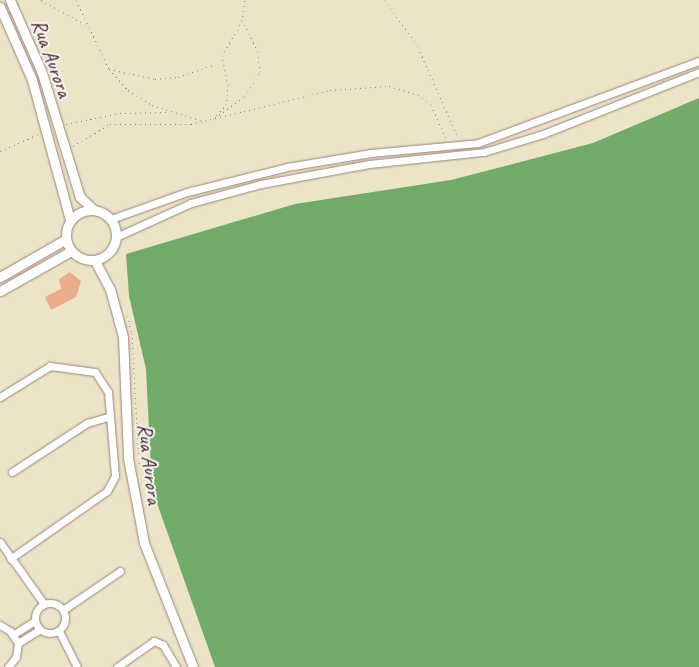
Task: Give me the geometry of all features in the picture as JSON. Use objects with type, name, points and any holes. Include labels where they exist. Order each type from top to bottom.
[{"type":"street","name":"Rua Aurora","points":[[10,0],[42,73],[80,197],[94,210]]},
{"type":"street","name":"Rua Aurora","points":[[0,7],[48,130],[70,220]]},
{"type":"street","points":[[111,219],[187,192],[277,170],[370,153],[460,145],[514,132],[699,61]]},
{"type":"street","points":[[116,237],[192,203],[261,184],[369,164],[484,152],[543,134],[699,72]]},
{"type":"street","points":[[94,210],[111,219],[116,237],[112,250],[95,261],[71,251],[66,239],[70,220],[94,210]]},
{"type":"street","points":[[0,277],[66,239]]},
{"type":"street","points":[[0,291],[71,251]]},
{"type":"street","name":"Rua Aurora","points":[[95,261],[110,289],[123,337],[128,458],[144,542],[193,667]]},
{"type":"street","points":[[0,396],[50,366],[95,372],[108,392],[108,418],[114,484],[10,559]]},
{"type":"street","points":[[12,472],[87,423],[108,418]]},
{"type":"street","points":[[0,542],[10,559],[44,604]]},
{"type":"street","points":[[63,610],[120,571]]},
{"type":"street","points":[[44,604],[52,603],[63,610],[65,624],[59,631]]},
{"type":"street","points":[[14,634],[35,621],[44,604]]},
{"type":"street","points":[[35,621],[40,629]]},
{"type":"street","points":[[0,625],[14,634],[18,643],[16,657],[8,667]]},
{"type":"street","points":[[18,643],[40,629],[59,631]]},
{"type":"street","points":[[59,631],[77,667]]},
{"type":"street","points":[[117,667],[154,641],[163,645],[176,667]]},
{"type":"path","points":[[41,0],[88,26]]},
{"type":"path","points":[[76,0],[109,68],[128,90],[167,112]]},
{"type":"path","points":[[212,120],[226,105],[228,85],[222,56],[242,21],[245,0]]},
{"type":"path","points":[[385,0],[436,82],[460,145]]},
{"type":"path","points":[[212,120],[244,96],[260,72],[255,45],[242,21]]},
{"type":"path","points":[[109,68],[155,79],[178,77],[215,64]]},
{"type":"path","points":[[65,151],[110,124],[163,127],[212,120],[330,90],[389,86],[418,95],[431,105],[441,121],[448,146]]},
{"type":"path","points":[[58,126],[120,113],[167,112],[204,121]]},
{"type":"path","points":[[0,151],[48,130]]},
{"type":"path","points":[[126,314],[132,333],[140,475]]},
{"type":"green space","points":[[699,98],[699,667],[215,667],[152,489],[146,369],[129,296],[126,254],[295,204],[451,180],[593,143]]},
{"type":"building","points":[[70,272],[81,281],[76,297],[51,310],[45,297],[61,289],[59,279]]}]
